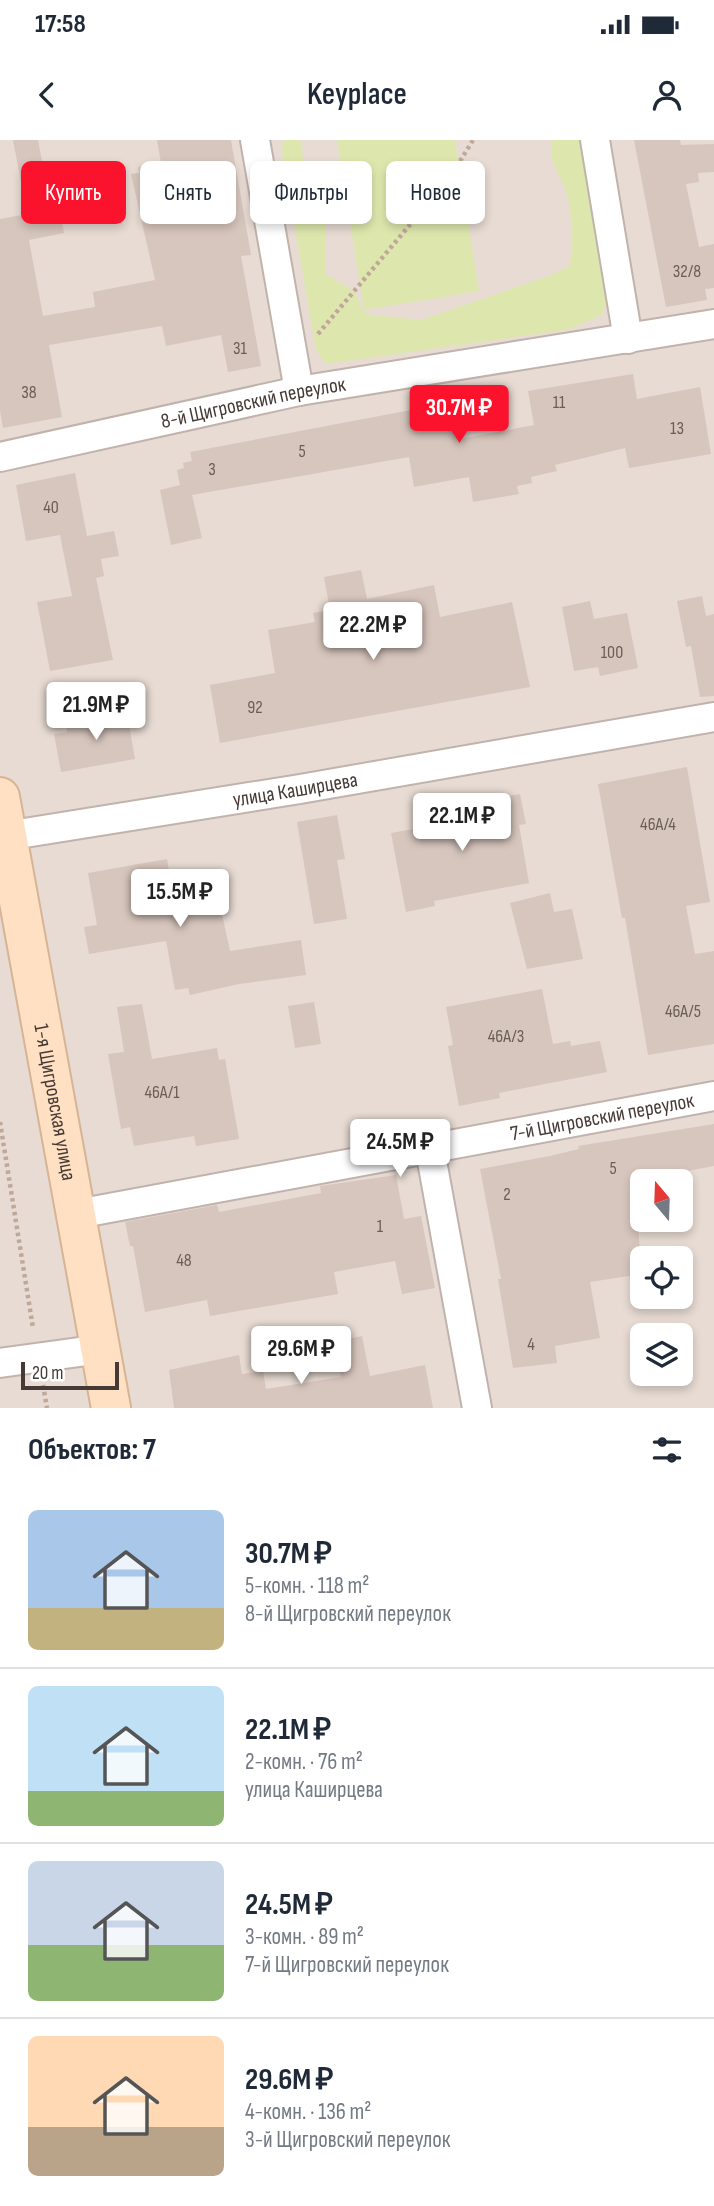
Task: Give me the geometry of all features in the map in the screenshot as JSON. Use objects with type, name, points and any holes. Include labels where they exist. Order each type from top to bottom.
[{"type":"street","points":[[255,140],[299,391]]},
{"type":"street","points":[[595,140],[628,339]]},
{"type":"street","name":"8-й Щигровский переулок","points":[[0,457],[299,391],[714,324]]},
{"type":"street","name":"улица Каширцева","points":[[4,837],[714,717]]},
{"type":"street","name":"1-я Щигровская улица","points":[[0,797],[4,837],[77,1214],[111,1408]]},
{"type":"street","name":"7-й Щигровский переулок","points":[[77,1214],[714,1096]]},
{"type":"street","points":[[430,1150],[477,1408]]},
{"type":"street","points":[[0,1363],[101,1349]]},
{"type":"path","points":[[293,364],[451,176],[473,140]]},
{"type":"path","points":[[0,1122],[47,1408]]},
{"type":"shaded area","points":[[0,140],[714,140],[714,1408],[0,1408]]},
{"type":"green space","points":[[285,140],[299,140],[302,144],[303,161],[283,161],[282,144]]},
{"type":"green space","points":[[337,140],[455,140],[458,161],[386,161],[386,224],[468,224],[479,291],[364,310],[350,224],[372,224],[372,161],[340,161]]},
{"type":"green space","points":[[552,140],[587,140],[608,301],[601,315],[571,329],[326,364],[316,350],[294,224],[326,224],[325,274],[354,291],[365,314],[421,320],[554,274],[569,266],[572,241],[569,206],[566,191],[551,155]]},
{"type":"building","points":[[13,140],[38,140],[42,161],[21,161],[21,182]]},
{"type":"building","points":[[157,140],[231,140],[235,161],[161,161]]},
{"type":"building","points":[[634,140],[680,140],[681,145],[714,144],[714,172],[698,173],[699,182],[686,184],[699,247],[714,244],[714,288],[705,289],[707,300],[666,307]]},
{"type":"building","points":[[140,167],[140,214],[131,174],[139,173]]},
{"type":"building","points":[[236,169],[251,255],[241,256],[261,366],[228,372],[221,335],[166,346],[162,326],[49,345],[62,417],[3,428],[0,411],[0,219],[21,215],[21,224],[62,224],[64,233],[29,240],[43,316],[95,307],[93,292],[155,280],[142,224],[236,224]]},
{"type":"building","points":[[633,374],[637,399],[700,387],[711,454],[629,468],[625,448],[555,465],[557,471],[531,477],[532,483],[517,486],[519,494],[473,502],[469,477],[414,487],[409,457],[192,495],[202,538],[171,545],[160,490],[180,485],[177,470],[184,468],[183,463],[192,461],[190,452],[453,402],[460,439],[534,425],[528,391]]},
{"type":"building","points":[[75,473],[87,536],[114,531],[119,556],[101,559],[104,576],[96,578],[113,660],[50,671],[37,602],[72,596],[60,535],[26,541],[16,485]]},
{"type":"building","points":[[361,570],[367,599],[434,585],[440,617],[512,602],[530,687],[220,743],[210,685],[275,673],[268,630],[315,622],[313,613],[330,610],[324,577]]},
{"type":"building","points":[[702,596],[706,616],[714,614],[714,696],[700,697],[691,646],[686,647],[677,601]]},
{"type":"building","points":[[590,601],[594,619],[627,613],[638,668],[600,676],[598,667],[574,671],[562,607]]},
{"type":"building","points":[[126,707],[135,759],[61,772],[54,734],[67,732],[66,726],[102,720],[100,712]]},
{"type":"building","points":[[687,767],[710,902],[686,906],[695,954],[714,951],[714,1044],[648,1055],[625,918],[622,918],[598,784]]},
{"type":"building","points":[[520,794],[526,824],[519,825],[529,883],[434,901],[435,906],[406,912],[391,833],[436,825],[434,810]]},
{"type":"building","points":[[337,815],[345,859],[337,860],[347,919],[314,924],[297,822]]},
{"type":"building","points":[[167,859],[172,889],[215,882],[230,951],[301,940],[306,975],[239,984],[190,995],[188,988],[175,990],[166,941],[89,954],[84,927],[97,925],[88,873]]},
{"type":"building","points":[[550,893],[554,912],[572,909],[583,959],[527,969],[510,903]]},
{"type":"building","points":[[542,989],[553,1044],[570,1041],[571,1046],[600,1041],[607,1072],[499,1093],[500,1098],[459,1106],[448,1046],[453,1045],[446,1007]]},
{"type":"building","points":[[314,1002],[321,1044],[295,1048],[288,1006]]},
{"type":"building","points":[[142,1004],[152,1059],[217,1048],[219,1060],[225,1059],[239,1139],[196,1146],[194,1136],[134,1146],[130,1127],[121,1129],[108,1054],[124,1052],[117,1007]]},
{"type":"building","points":[[714,1124],[714,1166],[693,1170],[630,1169],[630,1232],[638,1232],[640,1246],[630,1246],[630,1276],[590,1282],[600,1338],[555,1346],[557,1363],[513,1368],[498,1279],[501,1279],[480,1169],[550,1156],[579,1149],[578,1146]]},
{"type":"building","points":[[396,1175],[404,1219],[421,1216],[435,1288],[402,1294],[395,1261],[334,1272],[338,1294],[210,1316],[207,1300],[145,1312],[133,1246],[130,1246],[125,1222],[217,1205],[219,1212],[321,1193],[320,1186]]},
{"type":"building","points":[[362,1336],[370,1376],[425,1365],[433,1408],[174,1408],[169,1370],[239,1355],[242,1374],[263,1371],[266,1389],[341,1377],[334,1342]]}]
